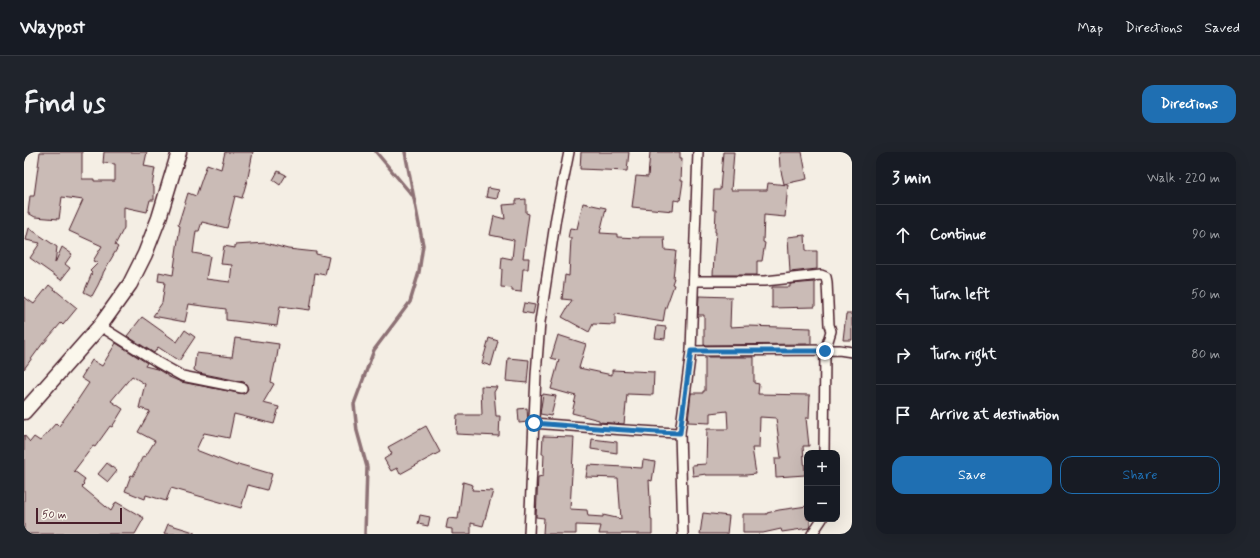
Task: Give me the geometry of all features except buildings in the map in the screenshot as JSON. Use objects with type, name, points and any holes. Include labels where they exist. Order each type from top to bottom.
[{"type":"main road","points":[[24,412],[100,326],[130,284],[145,254],[159,218],[179,152]]},
{"type":"street","points":[[529,534],[540,322],[556,217],[570,152]]},
{"type":"street","points":[[683,534],[680,433],[691,351],[698,152]]},
{"type":"street","points":[[694,281],[765,281],[821,275],[826,277],[829,325],[831,331],[825,351],[824,450]]},
{"type":"street","points":[[100,326],[182,376],[242,388]]},
{"type":"street","points":[[691,351],[839,350],[852,352]]},
{"type":"street","points":[[534,423],[680,433]]},
{"type":"street","points":[[812,534],[820,522]]},
{"type":"waterway","points":[[376,152],[412,195]]},
{"type":"waterway","points":[[365,534],[367,467],[357,431],[354,404],[374,350],[410,302],[419,272],[423,245],[405,152]]},
{"type":"route","points":[[534,423],[680,433],[691,351],[825,351]]}]
